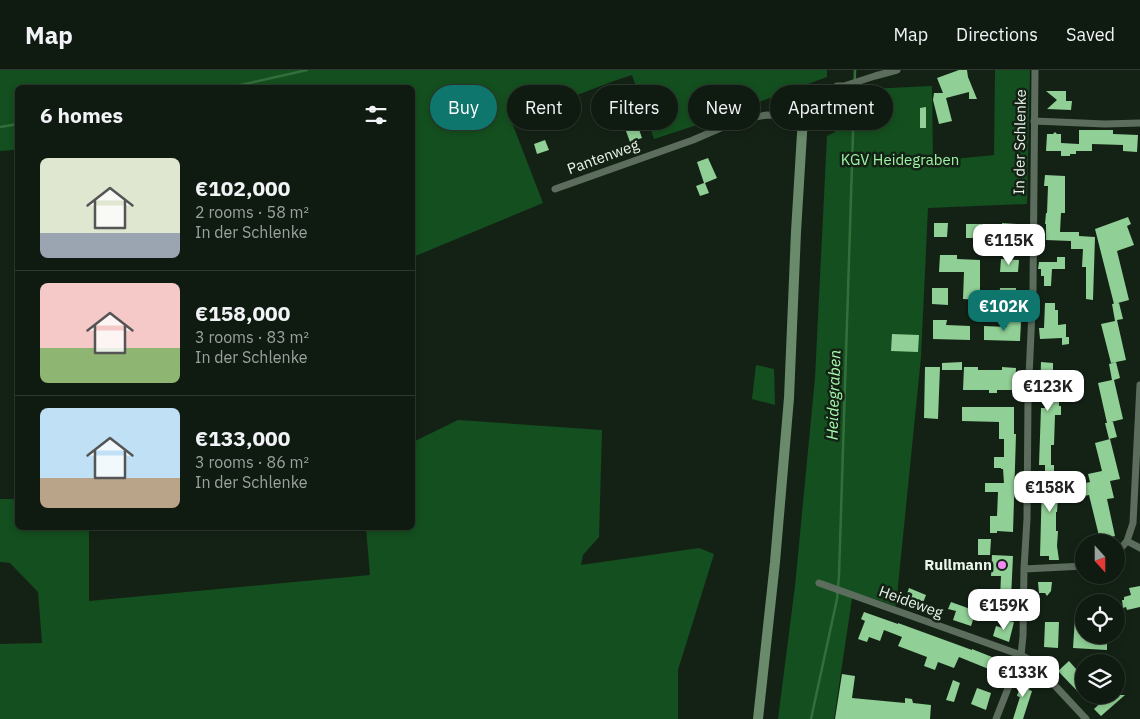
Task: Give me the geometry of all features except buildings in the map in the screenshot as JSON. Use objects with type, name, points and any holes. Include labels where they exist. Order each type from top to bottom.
[{"type":"main road","points":[[758,719],[775,562],[789,398],[802,130]]},
{"type":"street","points":[[848,85],[897,70]]},
{"type":"street","name":"In der Schlenke","points":[[996,719],[1021,655],[1027,520],[1034,70]]},
{"type":"street","name":"Pantenweg","points":[[555,189],[693,140],[724,127],[755,117],[770,115]]},
{"type":"street","points":[[1034,121],[1105,124],[1140,123]]},
{"type":"street","points":[[1125,543],[1133,523],[1140,385]]},
{"type":"street","points":[[1127,541],[1140,548]]},
{"type":"street","points":[[1024,569],[1075,566]]},
{"type":"street","name":"Heideweg","points":[[819,583],[1021,655],[1032,661],[1086,719]]},
{"type":"green space","points":[[0,70],[827,70],[827,77],[805,85],[770,85],[770,98],[760,102],[760,85],[688,85],[688,128],[654,139],[651,130],[678,130],[678,85],[635,85],[632,75],[603,85],[591,85],[591,90],[581,93],[581,85],[507,85],[507,130],[515,130],[543,203],[415,256],[415,85],[15,85],[15,170],[14,150],[0,151]]},
{"type":"green space","name":"KGV Heidegraben","points":[[995,70],[1030,70],[1027,204],[928,208],[921,357],[896,606],[853,592],[834,719],[778,719],[795,586],[815,378],[827,136],[835,130],[893,130],[893,88],[932,86],[933,161],[994,155]]},
{"type":"green space","points":[[756,365],[774,369],[775,405],[752,399]]},
{"type":"green space","points":[[458,420],[602,430],[599,537],[583,555],[581,565],[699,548],[714,554],[678,670],[678,719],[0,719],[0,644],[42,643],[38,592],[10,563],[0,562],[0,499],[15,499],[15,530],[89,530],[89,601],[370,575],[366,530],[415,530],[415,441]]},
{"type":"waterway","points":[[240,85],[307,70]]},
{"type":"waterway","name":"Heidegraben","points":[[811,719],[837,599],[839,575],[855,70]]},
{"type":"waterway","points":[[0,127],[15,124]]},
{"type":"place","name":"Rullmann","points":[[1002,565]]}]
